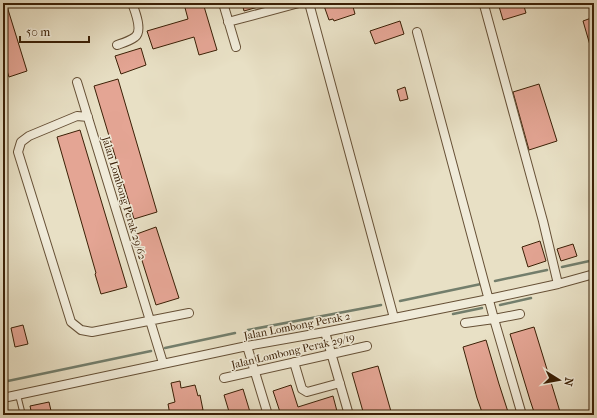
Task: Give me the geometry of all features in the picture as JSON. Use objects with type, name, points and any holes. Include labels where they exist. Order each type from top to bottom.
[{"type":"street","points":[[117,45],[135,37],[138,33],[139,28],[132,3]]},
{"type":"street","points":[[223,3],[236,47]]},
{"type":"street","points":[[228,22],[299,3]]},
{"type":"street","points":[[309,3],[394,318]]},
{"type":"street","points":[[484,5],[543,221],[558,284]]},
{"type":"street","points":[[417,32],[494,319],[522,415]]},
{"type":"street","name":"Jalan Lombong Perak 29/62","points":[[77,82],[164,363]]},
{"type":"street","points":[[88,117],[77,116],[29,136],[21,142],[18,152],[71,322],[81,330],[92,332],[189,313]]},
{"type":"street","name":"Jalan Lombong Perak 2","points":[[3,398],[246,346],[325,332],[489,299],[558,284],[594,274]]},
{"type":"street","points":[[465,323],[520,314]]},
{"type":"street","points":[[325,332],[349,415]]},
{"type":"street","points":[[246,346],[268,415]]},
{"type":"street","name":"Jalan Lombong Perak 29/19","points":[[224,378],[367,346]]},
{"type":"street","points":[[294,362],[302,389],[304,391],[307,392],[340,383]]},
{"type":"lane","points":[[18,395],[23,415]]},
{"type":"building","points":[[3,3],[6,3],[27,71],[9,77],[3,58]]},
{"type":"building","points":[[203,3],[217,50],[199,55],[194,37],[153,49],[147,31],[188,19],[184,4]]},
{"type":"building","points":[[242,3],[265,3],[265,5],[244,11]]},
{"type":"building","points":[[323,3],[352,3],[355,14],[334,21],[333,19],[329,20]]},
{"type":"building","points":[[498,3],[523,3],[526,13],[503,20]]},
{"type":"building","points":[[594,17],[594,52],[592,52],[583,21]]},
{"type":"building","points":[[400,21],[404,34],[375,44],[370,31]]},
{"type":"building","points":[[141,48],[146,65],[121,74],[115,56]]},
{"type":"building","points":[[118,79],[157,212],[134,219],[94,86]]},
{"type":"building","points":[[539,84],[557,141],[529,150],[513,92]]},
{"type":"building","points":[[405,87],[408,99],[400,101],[397,90]]},
{"type":"building","points":[[80,130],[127,287],[101,294],[57,137]]},
{"type":"building","points":[[156,227],[179,298],[156,305],[134,235]]},
{"type":"building","points":[[540,241],[546,261],[528,267],[522,247]]},
{"type":"building","points":[[573,244],[577,256],[561,261],[557,249]]},
{"type":"building","points":[[23,325],[28,344],[15,347],[11,328]]},
{"type":"building","points":[[534,327],[561,415],[535,415],[530,400],[510,334]]},
{"type":"building","points":[[486,340],[509,415],[483,415],[477,398],[463,347]]},
{"type":"building","points":[[378,366],[392,415],[364,415],[352,373]]},
{"type":"building","points":[[180,381],[181,388],[195,385],[198,396],[200,395],[203,410],[182,415],[170,415],[168,404],[175,402],[171,383]]},
{"type":"building","points":[[291,385],[298,407],[333,396],[338,415],[281,415],[273,391]]},
{"type":"building","points":[[243,389],[250,412],[239,415],[230,415],[224,395]]},
{"type":"building","points":[[49,402],[52,415],[32,415],[30,406]]},
{"type":"waterway","points":[[562,267],[594,260]]},
{"type":"waterway","points":[[495,281],[547,270]]},
{"type":"waterway","points":[[400,301],[481,284]]},
{"type":"waterway","points":[[500,305],[531,298]]},
{"type":"waterway","points":[[248,330],[381,305]]},
{"type":"waterway","points":[[453,314],[482,308]]},
{"type":"waterway","points":[[165,348],[235,333]]},
{"type":"waterway","points":[[3,382],[151,351]]}]
